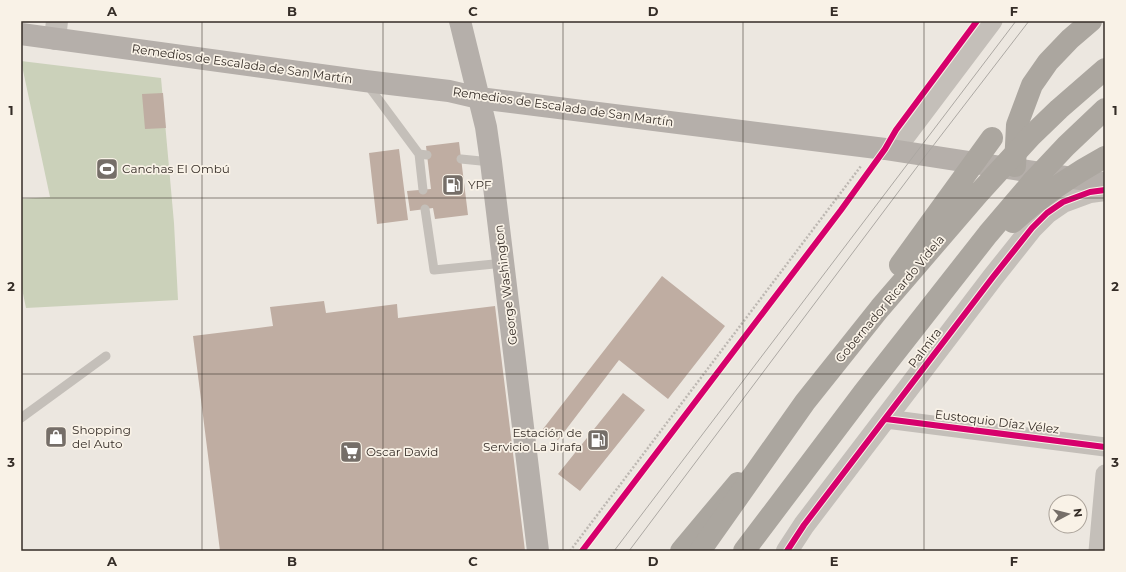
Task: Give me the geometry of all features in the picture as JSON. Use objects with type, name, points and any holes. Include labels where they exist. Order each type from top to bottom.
[{"type":"highway","points":[[1015,170],[1017,125],[1032,85],[1048,62],[1070,39],[1091,21]]},
{"type":"highway","name":"Gobernador Ricardo Videla","points":[[700,551],[805,402],[880,308],[978,194],[1058,108],[1105,69]]},
{"type":"highway","points":[[744,551],[943,290],[1034,180],[1066,146],[1105,109]]},
{"type":"highway","points":[[681,551],[805,402],[870,307],[992,138]]},
{"type":"highway","points":[[943,290],[990,243],[1048,191],[1072,175],[1105,157]]},
{"type":"highway","points":[[757,551],[786,495]]},
{"type":"main road","name":"George Washington","points":[[460,21],[486,127],[504,263],[538,551]]},
{"type":"main road","name":"Remedios de Escalada de San Martín","points":[[21,34],[56,30],[366,81],[449,91],[479,98],[885,149],[1105,183]]},
{"type":"street","points":[[885,149],[993,21]]},
{"type":"street","name":"Palmira","points":[[787,551],[804,525],[1032,228],[1047,213],[1063,202],[1090,192],[1105,190]]},
{"type":"street","name":"Eustoquio Díaz Vélez","points":[[886,418],[1105,447]]},
{"type":"street","points":[[1098,551],[1105,474]]},
{"type":"lane","points":[[366,81],[423,155],[422,190]]},
{"type":"lane","points":[[461,159],[491,162]]},
{"type":"lane","points":[[425,209],[434,270],[504,263]]},
{"type":"lane","points":[[21,418],[106,356]]},
{"type":"path","points":[[570,551],[885,149]]},
{"type":"green space","name":"Canchas El Ombú","points":[[21,61],[161,78],[174,223],[178,300],[26,308],[21,284],[21,199],[50,197]]},
{"type":"building","points":[[163,93],[166,128],[145,129],[142,94]]},
{"type":"building","points":[[459,142],[468,215],[435,219],[433,208],[410,211],[407,191],[431,189],[426,146]]},
{"type":"building","points":[[399,149],[408,220],[377,224],[369,153]]},
{"type":"building","points":[[662,276],[725,326],[668,399],[619,360],[558,440],[543,429]]},
{"type":"building","points":[[324,301],[326,313],[397,304],[398,318],[495,306],[525,551],[220,551],[193,336],[273,326],[270,307]]},
{"type":"building","points":[[623,393],[645,410],[580,491],[558,474]]},
{"type":"tram line","points":[[614,551],[1016,21]]},
{"type":"tram line","points":[[629,551],[926,155],[1029,21]]},
{"type":"cycle path","points":[[582,551],[841,210],[885,149],[896,130],[977,21]]},
{"type":"cycle path","points":[[787,551],[804,525],[1032,228],[1047,213],[1063,202],[1090,192],[1105,190]]},
{"type":"cycle path","points":[[886,419],[1105,447]]},
{"type":"place","name":"Canchas El Ombú","points":[[107,169]]},
{"type":"place","name":"YPF","points":[[453,185]]},
{"type":"place","name":"Shopping del Auto","points":[[56,437]]},
{"type":"place","name":"Estación de Servicio La Jirafa","points":[[598,440]]},
{"type":"place","name":"Oscar David","points":[[351,452]]}]
